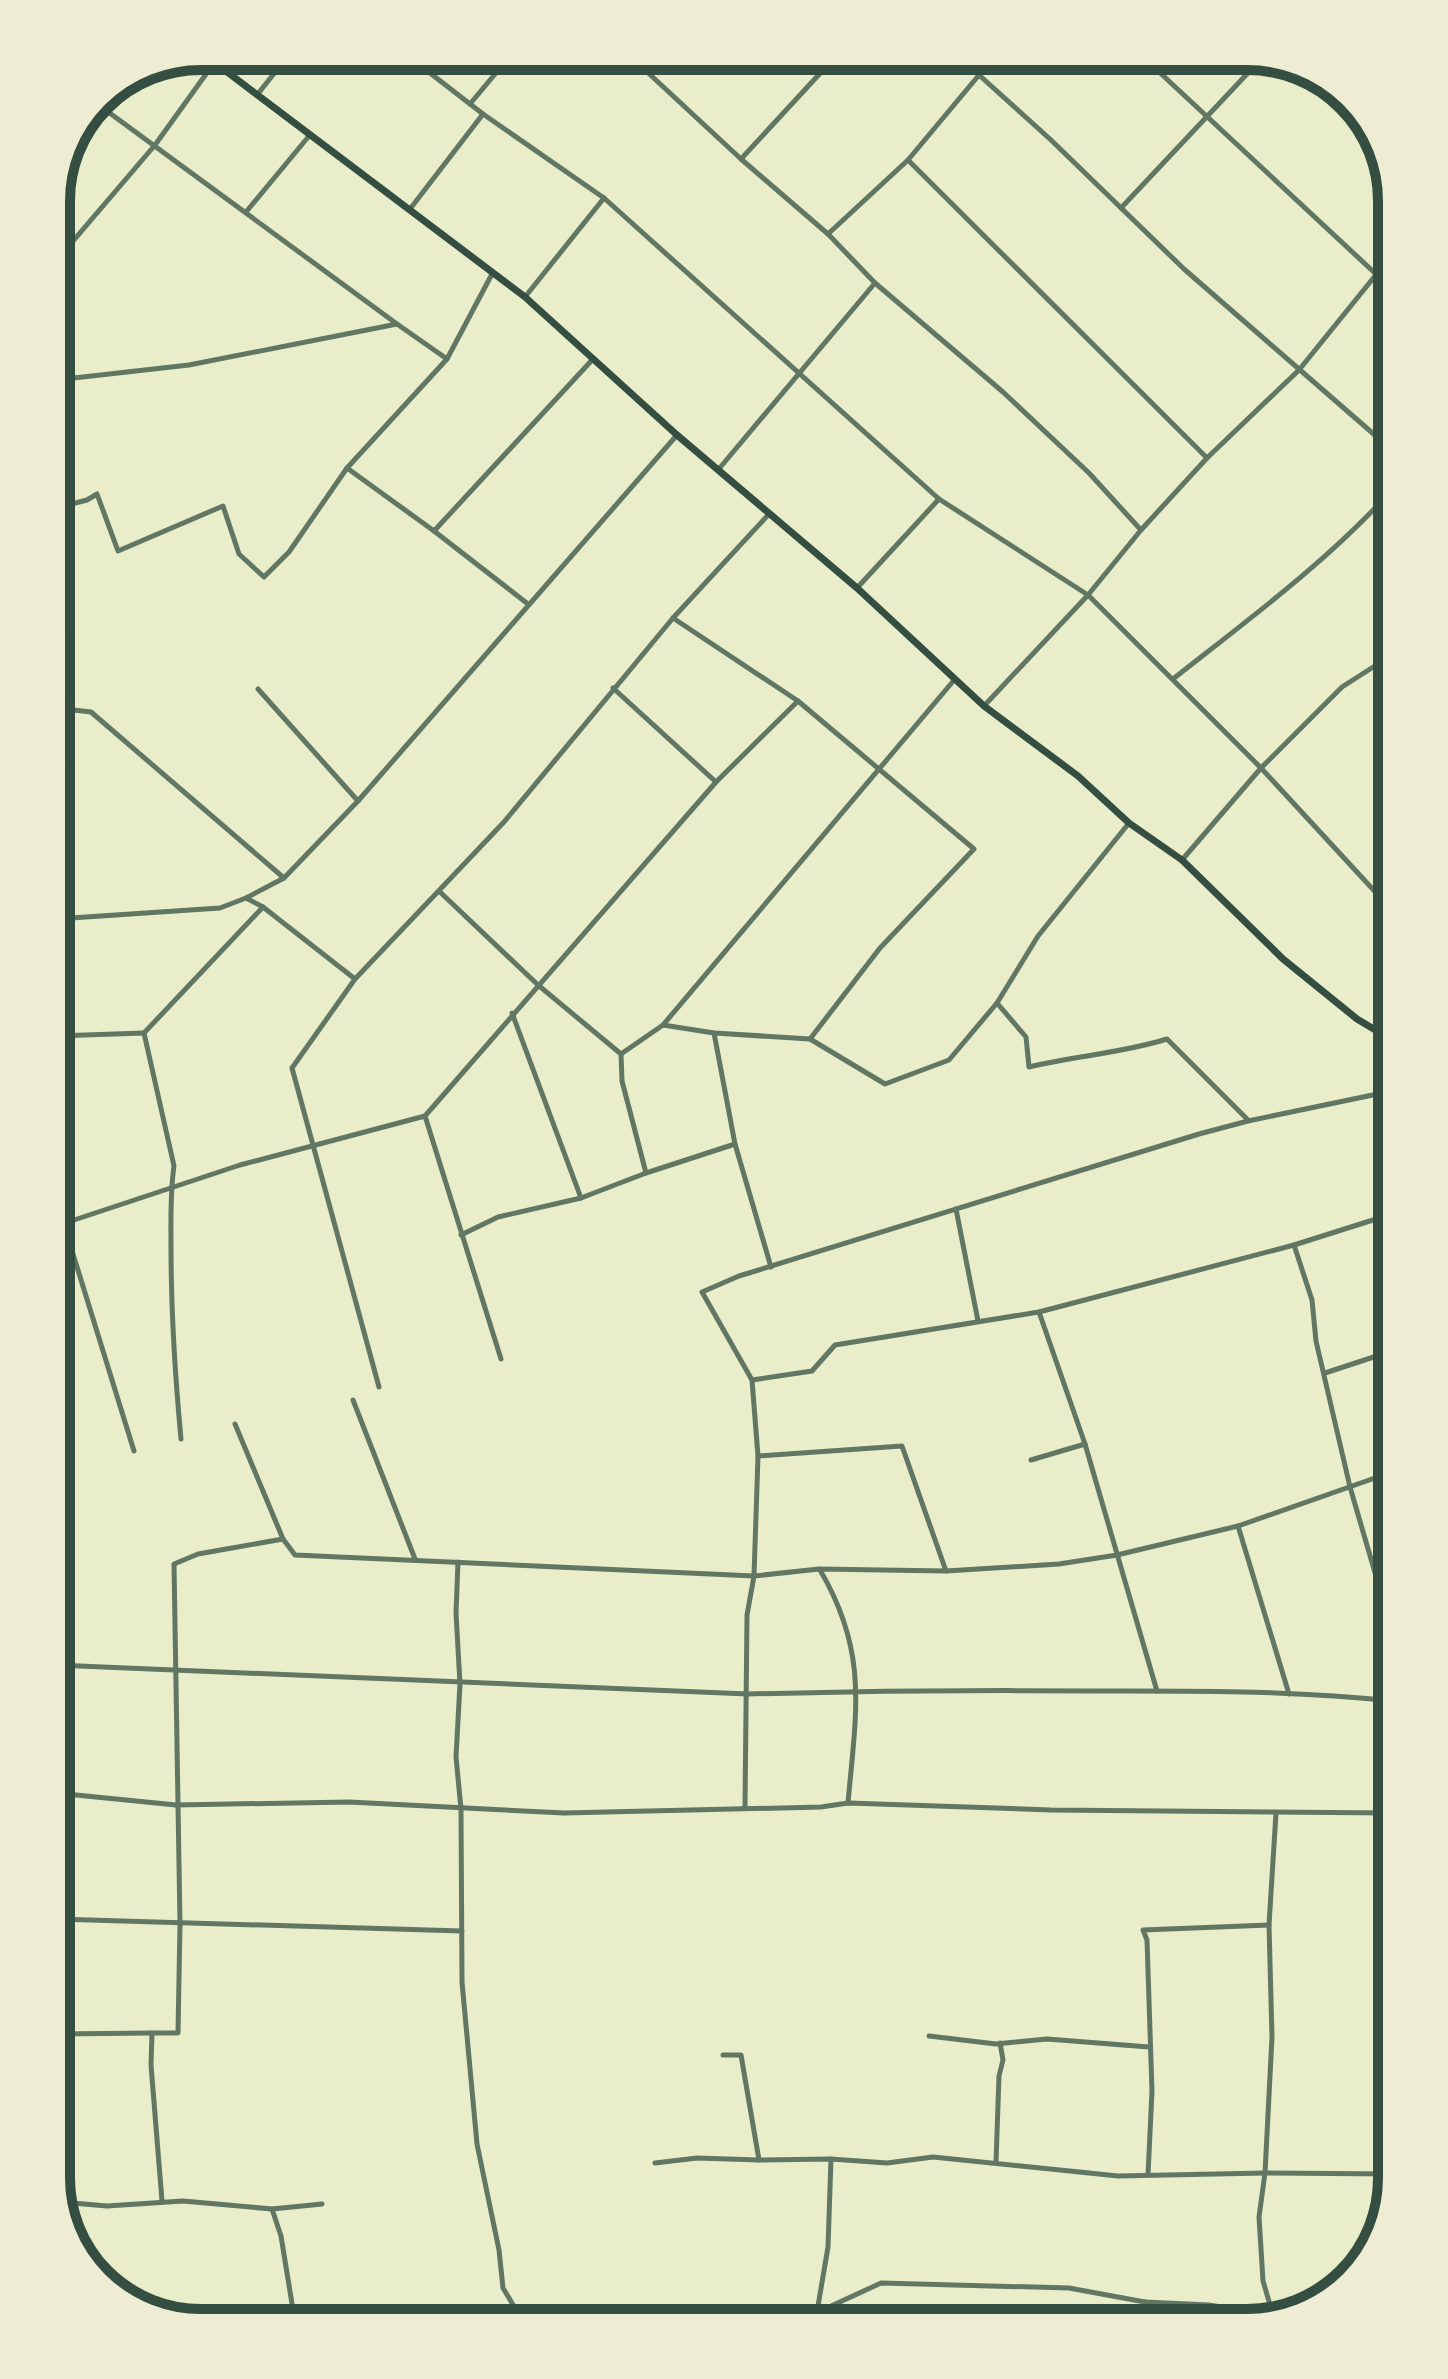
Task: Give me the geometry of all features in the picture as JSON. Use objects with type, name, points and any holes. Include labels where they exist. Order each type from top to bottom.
[{"type":"main road","points":[[223,70],[525,297],[677,435],[857,588],[984,706],[1078,776],[1129,823],[1182,860],[1283,959],[1357,1019],[1378,1032]]},
{"type":"street","points":[[70,242],[155,145],[209,70]]},
{"type":"street","points":[[257,95],[277,70]]},
{"type":"street","points":[[426,70],[483,114],[604,198],[939,499],[1088,595],[1261,768],[1378,895]]},
{"type":"street","points":[[470,104],[498,70]]},
{"type":"street","points":[[646,70],[741,159],[828,234],[875,283],[1014,402],[1089,473],[1141,530]]},
{"type":"street","points":[[741,159],[823,70]]},
{"type":"street","points":[[828,234],[908,160],[984,70]]},
{"type":"street","points":[[1157,70],[1378,277]]},
{"type":"street","points":[[1121,208],[1251,70]]},
{"type":"street","points":[[979,75],[1184,269],[1378,438]]},
{"type":"street","points":[[107,111],[447,359]]},
{"type":"street","points":[[410,209],[483,114]]},
{"type":"street","points":[[246,212],[309,136]]},
{"type":"street","points":[[908,160],[1207,458]]},
{"type":"street","points":[[525,297],[604,198]]},
{"type":"street","points":[[984,706],[1088,595],[1141,530],[1207,458],[1299,370],[1378,271]]},
{"type":"street","points":[[70,504],[97,494],[118,551],[223,506],[239,554],[264,577],[289,552],[347,468],[447,359],[492,274]]},
{"type":"street","points":[[718,470],[875,283]]},
{"type":"street","points":[[70,378],[189,365],[397,324]]},
{"type":"street","points":[[434,531],[594,358]]},
{"type":"street","points":[[70,917],[220,908],[284,878],[358,801],[677,435]]},
{"type":"street","points":[[347,468],[528,604]]},
{"type":"street","points":[[857,588],[939,499]]},
{"type":"street","points":[[1173,679],[1323,560],[1378,506]]},
{"type":"street","points":[[379,1387],[292,1068],[355,979],[504,822],[673,618],[769,514]]},
{"type":"street","points":[[673,618],[798,701],[974,849],[880,948],[810,1039]]},
{"type":"street","points":[[1182,860],[1261,768],[1342,687],[1378,665]]},
{"type":"street","points":[[621,1054],[663,1025],[955,679]]},
{"type":"street","points":[[613,688],[716,782]]},
{"type":"street","points":[[258,689],[358,801]]},
{"type":"street","points":[[70,1223],[171,1187],[313,1144],[425,1116],[716,782],[798,701]]},
{"type":"street","points":[[70,710],[91,712],[284,878]]},
{"type":"street","points":[[663,1025],[714,1033],[810,1039],[885,1084],[949,1060],[997,1003],[1038,936],[1129,823]]},
{"type":"street","points":[[440,892],[538,985],[621,1054],[622,1081],[646,1173]]},
{"type":"street","points":[[246,898],[263,907],[355,979]]},
{"type":"street","points":[[70,1036],[144,1033],[263,907]]},
{"type":"street","points":[[997,1003],[1026,1037],[1029,1067],[1136,1048],[1167,1039],[1248,1121]]},
{"type":"street","points":[[512,1013],[581,1198]]},
{"type":"street","points":[[144,1033],[174,1166],[171,1187],[174,1362],[181,1439]]},
{"type":"street","points":[[714,1033],[735,1144],[771,1267]]},
{"type":"street","points":[[745,1807],[747,1615],[754,1576],[758,1456],[752,1380],[702,1292],[956,1209],[1248,1121],[1378,1094]]},
{"type":"street","points":[[425,1116],[501,1359]]},
{"type":"street","points":[[461,1235],[498,1217],[581,1198],[735,1144]]},
{"type":"street","points":[[956,1209],[978,1321]]},
{"type":"street","points":[[752,1380],[812,1371],[835,1345],[1039,1312],[1294,1245],[1378,1218]]},
{"type":"street","points":[[70,1244],[134,1451]]},
{"type":"street","points":[[1294,1245],[1312,1300],[1316,1341],[1350,1487],[1378,1583]]},
{"type":"street","points":[[1039,1312],[1085,1444],[1157,1691]]},
{"type":"street","points":[[1325,1373],[1378,1356]]},
{"type":"street","points":[[353,1400],[415,1559]]},
{"type":"street","points":[[235,1424],[283,1539],[295,1555],[754,1576],[819,1569],[946,1571],[1059,1564],[1117,1555],[1238,1526],[1378,1477]]},
{"type":"street","points":[[1031,1460],[1085,1444]]},
{"type":"street","points":[[758,1456],[902,1446],[946,1571]]},
{"type":"street","points":[[1238,1526],[1289,1694]]},
{"type":"street","points":[[70,2034],[178,2033],[180,1924],[174,1564],[198,1554],[283,1539]]},
{"type":"street","points":[[458,1561],[456,1613],[460,1684],[456,1757],[461,1809],[462,1982],[477,2144],[499,2250],[503,2288],[516,2309]]},
{"type":"street","points":[[819,1569],[836,1598],[853,1653],[857,1691],[848,1803]]},
{"type":"street","points":[[70,1666],[748,1694],[1157,1691],[1289,1694],[1378,1700]]},
{"type":"street","points":[[70,1794],[176,1805],[349,1802],[564,1813],[821,1807],[848,1803],[1051,1810],[1378,1813]]},
{"type":"street","points":[[1272,2307],[1263,2281],[1259,2217],[1265,2173],[1272,2037],[1269,1925],[1276,1813]]},
{"type":"street","points":[[70,1920],[462,1931]]},
{"type":"street","points":[[1148,2175],[1152,2091],[1147,1940],[1143,1930],[1269,1925]]},
{"type":"street","points":[[152,2033],[151,2065],[162,2201]]},
{"type":"street","points":[[929,2036],[1000,2043],[1047,2039],[1149,2047]]},
{"type":"street","points":[[996,2162],[999,2076],[1003,2060],[1000,2043]]},
{"type":"street","points":[[723,2055],[741,2055],[759,2160]]},
{"type":"street","points":[[655,2163],[697,2158],[831,2159],[887,2163],[933,2157],[1118,2176],[1378,2174]]},
{"type":"street","points":[[817,2309],[828,2247],[831,2159]]},
{"type":"street","points":[[73,2203],[107,2206],[162,2201],[272,2209],[322,2204]]},
{"type":"street","points":[[272,2209],[281,2236],[293,2309]]},
{"type":"street","points":[[825,2309],[881,2283],[1069,2288],[1145,2302],[1233,2309]]},
{"type":"street","points":[[1145,2302],[1152,2309]]}]
